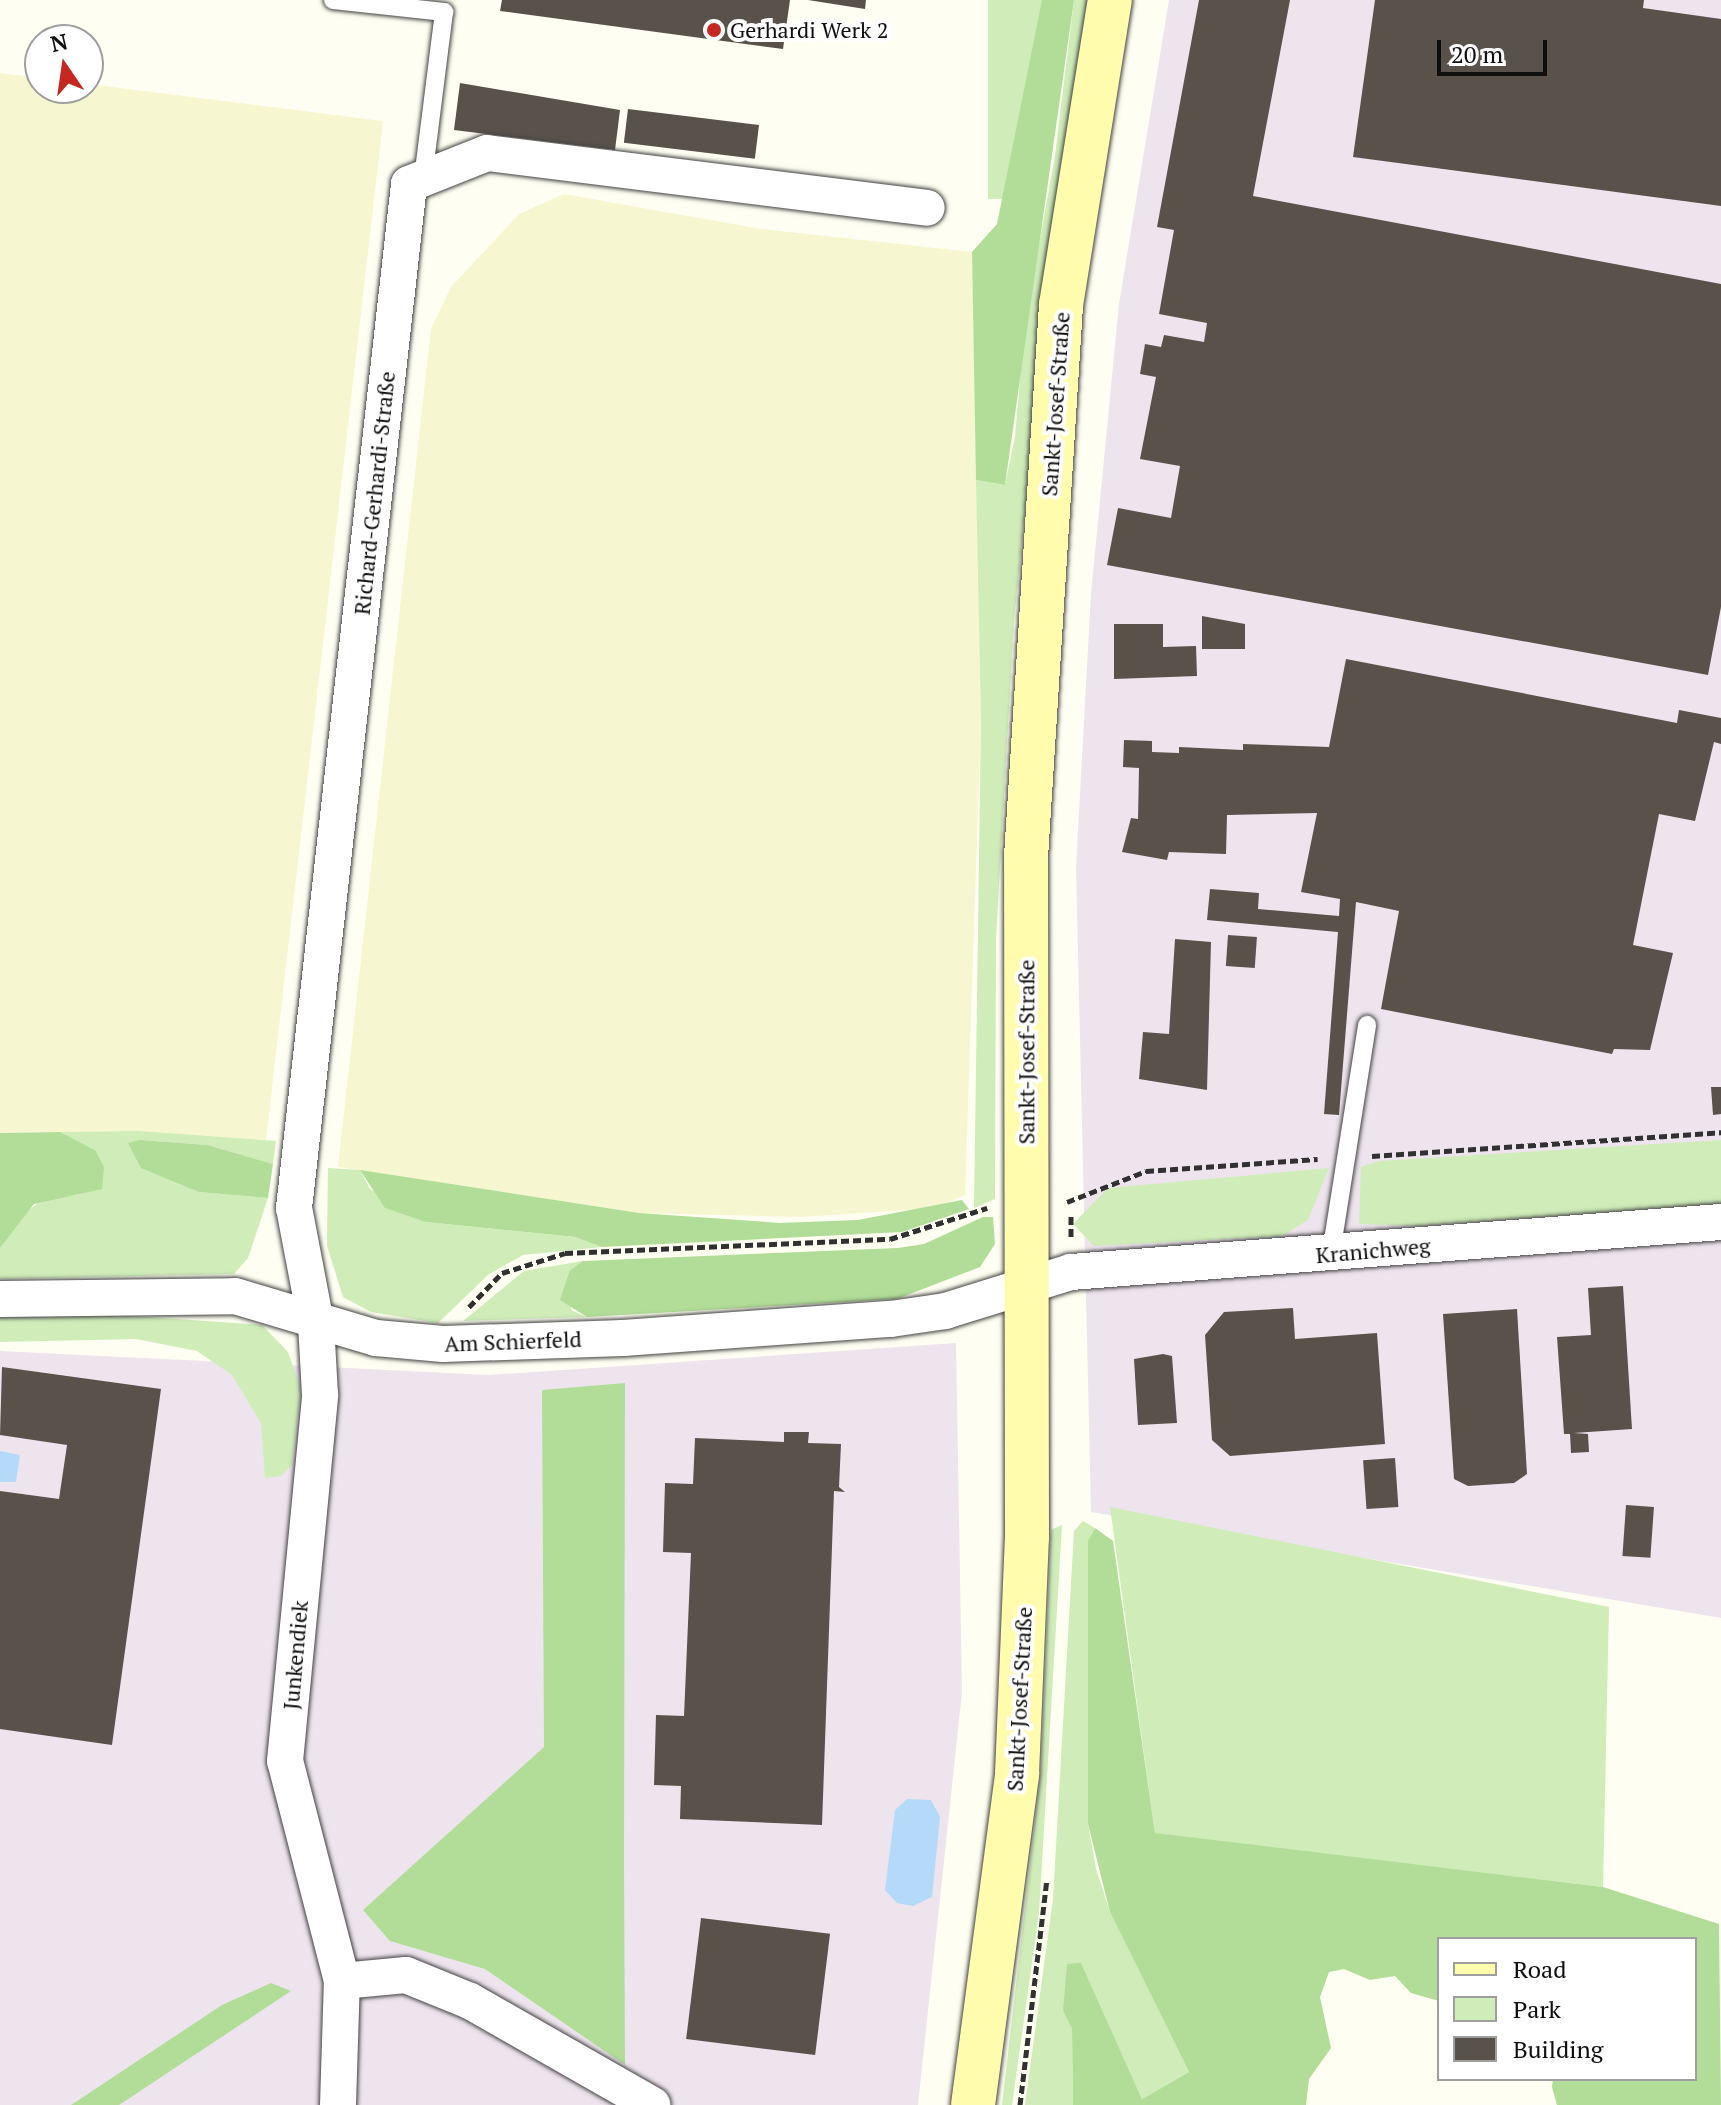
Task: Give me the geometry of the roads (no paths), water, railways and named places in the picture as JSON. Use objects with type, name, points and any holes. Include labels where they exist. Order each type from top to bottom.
[{"type":"street","name":"Sankt-Josef-Straße","points":[[973,2105],[1017,1774],[1027,1538],[1026,857],[1061,305],[1110,0]]},
{"type":"street","points":[[423,179],[487,153],[927,208]]},
{"type":"street","name":"Richard-Gerhardi-Straße","points":[[316,1323],[294,1208],[409,184],[423,179]]},
{"type":"street","name":"Kranichweg","points":[[1026,1284],[1071,1272],[1721,1222]]},
{"type":"street","name":"Am Schierfeld","points":[[0,1299],[235,1296],[316,1323],[376,1338],[443,1344],[623,1338],[891,1319],[945,1311],[1026,1284]]},
{"type":"street","name":"Junkendiek","points":[[316,1323],[320,1395],[285,1761],[342,1981],[338,2105]]},
{"type":"street","points":[[342,1981],[406,1975],[470,2001],[652,2105]]},
{"type":"lane","points":[[333,0],[444,12],[423,179]]},
{"type":"lane","points":[[1331,1253],[1367,1025]]},
{"type":"water","points":[[0,1451],[20,1455],[16,1482],[0,1482]]},
{"type":"water","points":[[907,1799],[931,1800],[940,1817],[932,1897],[913,1906],[897,1903],[885,1890],[895,1810]]},
{"type":"place","name":"Gerhardi Werk 2","points":[[714,30]]}]
